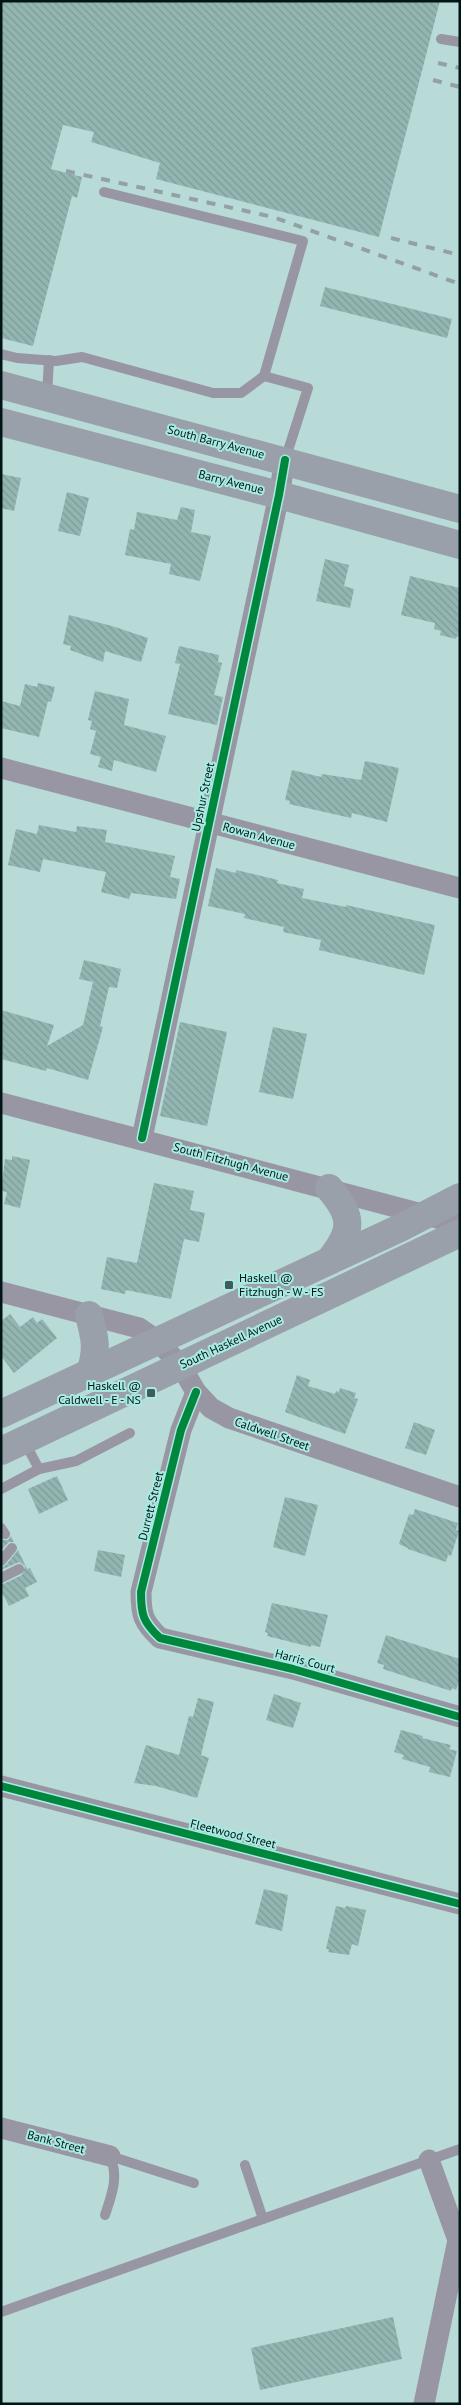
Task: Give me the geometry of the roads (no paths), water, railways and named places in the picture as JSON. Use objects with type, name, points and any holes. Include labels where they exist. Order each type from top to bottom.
[{"type":"main road","name":"South Barry Avenue","points":[[1,385],[285,460],[460,509]]},
{"type":"main road","points":[[37,430],[47,396]]},
{"type":"main road","name":"Barry Avenue","points":[[1,422],[280,495],[460,545]]},
{"type":"main road","points":[[329,1188],[347,1213],[349,1224],[344,1239],[329,1261]]},
{"type":"main road","points":[[1,1414],[329,1261],[460,1197]]},
{"type":"main road","name":"South Haskell Avenue","points":[[12,1445],[460,1233]]},
{"type":"main road","points":[[89,1315],[96,1343],[90,1373]]},
{"type":"street","name":"Upshur Street","points":[[142,1138],[208,823],[280,495],[285,460]]},
{"type":"street","name":"Rowan Avenue","points":[[1,768],[460,888]]},
{"type":"street","name":"South Fitzhugh Avenue","points":[[1,1103],[142,1138],[460,1224]]},
{"type":"street","name":"Caldwell Street","points":[[1,1292],[139,1328],[158,1341],[181,1366],[196,1392],[211,1408],[242,1424],[460,1498]]},
{"type":"street","name":"Durrett Street","points":[[148,1626],[141,1612],[141,1592],[181,1430],[196,1392]]},
{"type":"street","name":"Harris Court","points":[[148,1626],[160,1638],[293,1669],[460,1717]]},
{"type":"street","name":"Fleetwood Street","points":[[1,1786],[460,1904]]},
{"type":"street","name":"Bank Street","points":[[1,2128],[110,2156]]},
{"type":"street","points":[[424,2404],[459,2240],[430,2160]]},
{"type":"lane","points":[[441,39],[460,42]]},
{"type":"lane","points":[[1,354],[17,358],[49,360],[82,357],[213,394],[241,393],[264,376],[303,241],[104,192]]},
{"type":"lane","points":[[47,396],[49,360]]},
{"type":"lane","points":[[264,376],[308,388],[285,460]]},
{"type":"lane","points":[[1,1489],[39,1469],[76,1461],[130,1433]]},
{"type":"lane","points":[[12,1445],[39,1469]]},
{"type":"lane","points":[[1,1561],[12,1548]]},
{"type":"lane","points":[[1,1578],[19,1569]]},
{"type":"lane","points":[[1,2312],[460,2150]]},
{"type":"lane","points":[[110,2156],[194,2183]]},
{"type":"lane","points":[[106,2215],[114,2187],[116,2169],[110,2156]]},
{"type":"lane","points":[[245,2165],[263,2219]]},
{"type":"railway","points":[[438,63],[460,68]]},
{"type":"railway","points":[[433,80],[460,87]]},
{"type":"railway","points":[[66,171],[273,217],[460,284]]},
{"type":"railway","points":[[391,238],[460,255]]},
{"type":"place","name":"Haskell @ Fitzhugh - W - FS","points":[[229,1285]]},
{"type":"place","name":"Haskell @ Caldwell - E - NS","points":[[151,1393]]}]
